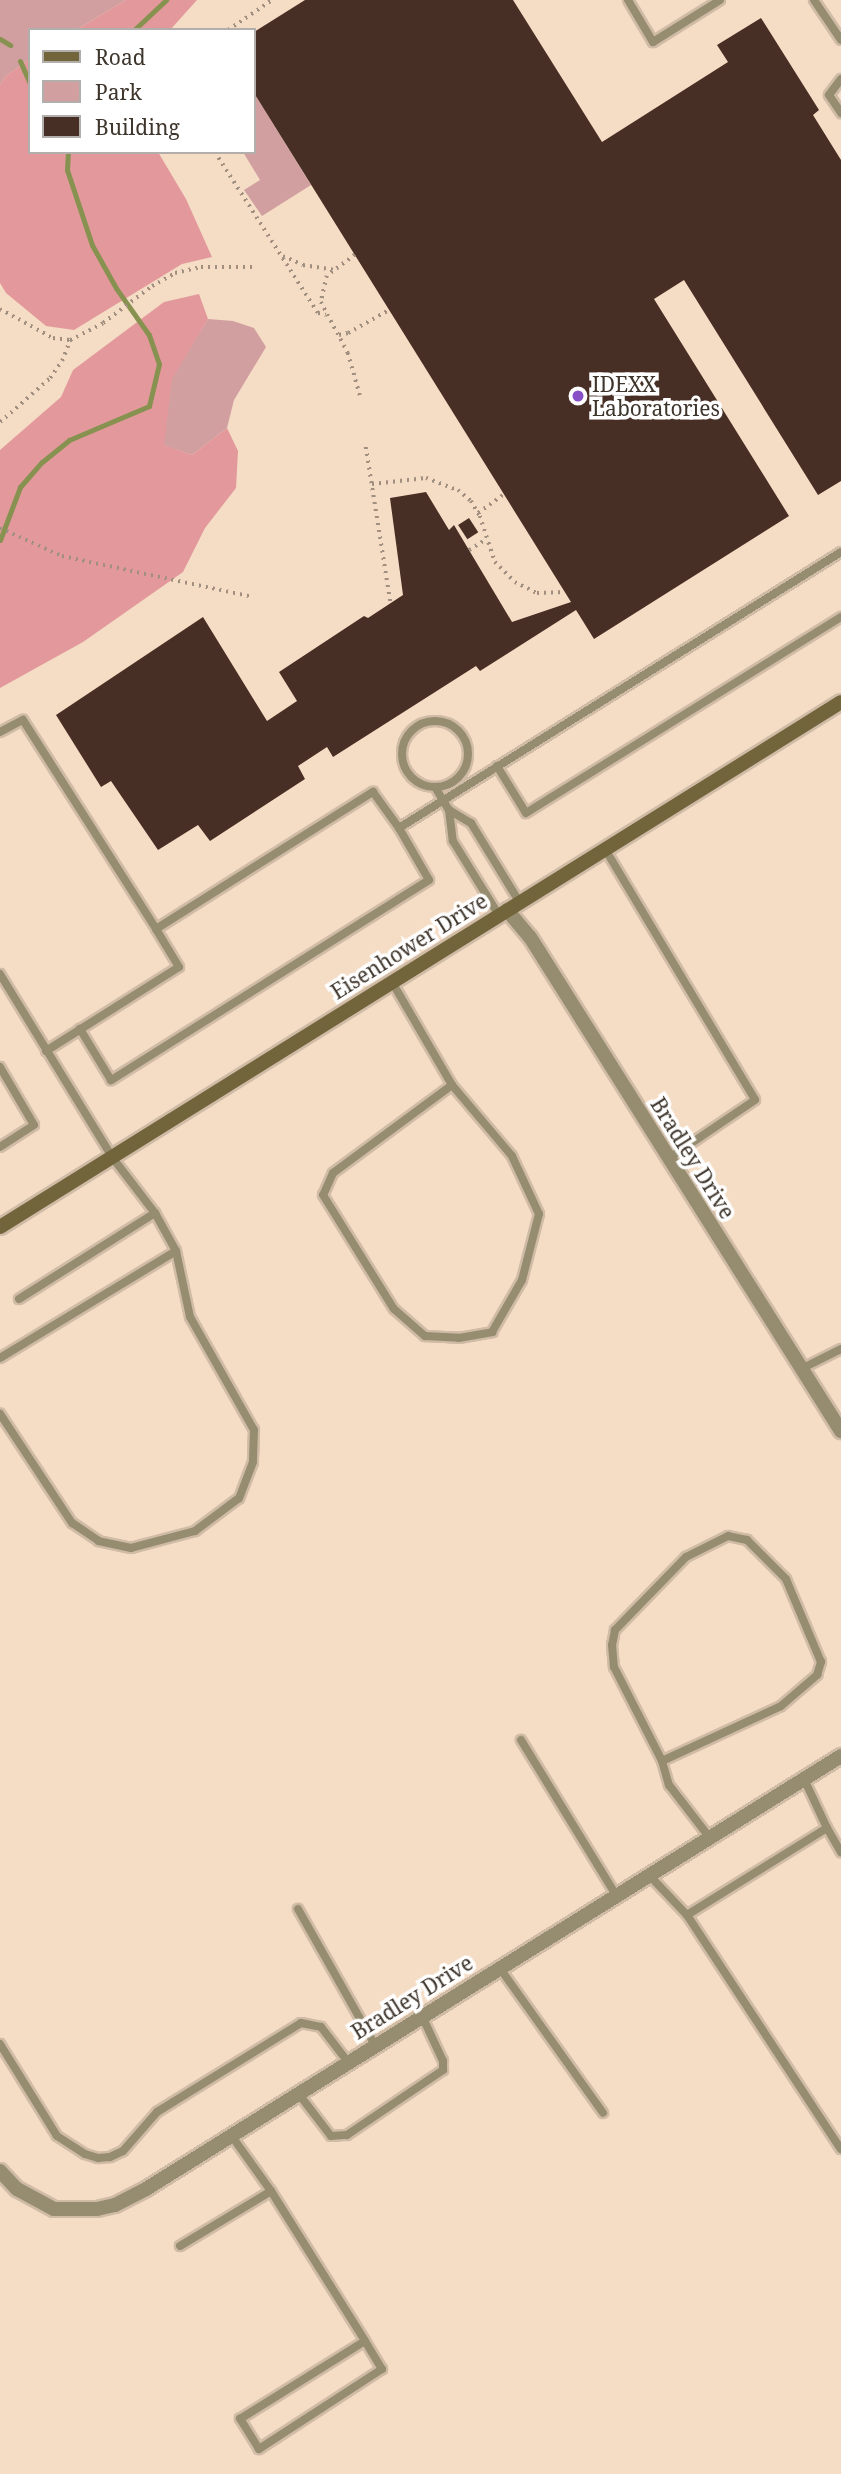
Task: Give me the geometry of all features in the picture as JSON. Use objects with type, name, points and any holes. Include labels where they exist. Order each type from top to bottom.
[{"type":"street","name":"Eisenhower Drive","points":[[0,1227],[841,702]]},
{"type":"street","name":"Bradley Drive","points":[[508,909],[530,937],[841,1431]]},
{"type":"street","name":"Bradley Drive","points":[[1,2175],[34,2201],[54,2209],[97,2210],[115,2205],[146,2189],[841,1756]]},
{"type":"lane","points":[[628,0],[653,42],[720,0]]},
{"type":"lane","points":[[814,0],[841,40]]},
{"type":"lane","points":[[841,79],[830,95],[841,113]]},
{"type":"lane","points":[[399,828],[841,552]]},
{"type":"lane","points":[[497,766],[526,813],[841,617]]},
{"type":"lane","points":[[0,732],[23,720],[179,967],[46,1051]]},
{"type":"lane","points":[[435,787],[454,783],[463,773],[468,751],[459,730],[439,721],[417,726],[404,743],[403,764],[415,780],[435,787],[450,810],[471,823],[508,909]]},
{"type":"lane","points":[[80,1029],[111,1080],[429,880],[399,828],[373,792],[156,929]]},
{"type":"lane","points":[[450,810],[453,841],[508,909]]},
{"type":"lane","points":[[605,849],[755,1100],[668,1159]]},
{"type":"lane","points":[[0,974],[112,1157],[155,1213],[176,1251],[190,1317],[254,1430],[253,1462],[239,1498],[195,1531],[131,1548],[99,1541],[72,1523],[0,1414]]},
{"type":"lane","points":[[392,982],[452,1085],[512,1156],[539,1214],[523,1280],[492,1332],[459,1338],[425,1336],[394,1309],[323,1195],[333,1172],[452,1085]]},
{"type":"lane","points":[[0,1067],[34,1125],[0,1147]]},
{"type":"lane","points":[[19,1299],[155,1213]]},
{"type":"lane","points":[[0,1358],[176,1251]]},
{"type":"lane","points":[[802,1369],[841,1349]]},
{"type":"lane","points":[[662,1761],[782,1706],[817,1675],[821,1662],[786,1579],[747,1540],[728,1536],[686,1557],[615,1630],[614,1667],[662,1761],[668,1785],[710,1838]]},
{"type":"lane","points":[[522,1740],[616,1895]]},
{"type":"lane","points":[[804,1779],[841,1852]]},
{"type":"lane","points":[[687,1916],[827,1828]]},
{"type":"lane","points":[[649,1875],[687,1916],[841,2149]]},
{"type":"lane","points":[[298,1909],[375,2045]]},
{"type":"lane","points":[[499,1967],[603,2113]]},
{"type":"lane","points":[[298,2094],[331,2136],[347,2135],[443,2070],[443,2061],[422,2016]]},
{"type":"lane","points":[[0,2044],[57,2136],[85,2154],[98,2158],[110,2157],[123,2151],[157,2112],[301,2022],[321,2027],[348,2062]]},
{"type":"lane","points":[[231,2135],[271,2191],[365,2340],[382,2369],[259,2449],[240,2419],[365,2340]]},
{"type":"lane","points":[[180,2246],[271,2191]]},
{"type":"path","points":[[231,28],[272,0]]},
{"type":"path","points":[[216,154],[318,313],[326,315]]},
{"type":"path","points":[[281,255],[303,265],[334,270]]},
{"type":"path","points":[[355,255],[327,276],[322,292],[326,315],[348,353],[360,395]]},
{"type":"path","points":[[0,309],[53,338],[69,340],[103,323],[174,273],[201,267],[254,267]]},
{"type":"path","points":[[339,335],[389,310]]},
{"type":"path","points":[[0,422],[50,377],[62,360],[69,340]]},
{"type":"path","points":[[366,447],[391,604]]},
{"type":"path","points":[[372,484],[426,478],[441,481],[458,490],[478,513],[495,562],[515,582],[537,593],[565,592]]},
{"type":"path","points":[[478,513],[504,494]]},
{"type":"path","points":[[0,528],[62,556],[253,597]]},
{"type":"path","points":[[469,550],[486,539]]},
{"type":"green space","points":[[0,0],[126,0],[79,28],[28,28],[28,60],[6,76],[0,85]]},
{"type":"green space","points":[[256,96],[311,185],[262,216],[244,190],[260,180],[244,154],[256,154]]},
{"type":"green space","points":[[208,319],[233,321],[254,328],[266,347],[234,400],[227,428],[192,455],[163,445],[171,379]]},
{"type":"shaded area","points":[[126,0],[197,0],[172,28],[79,28]]},
{"type":"shaded area","points":[[28,60],[28,154],[159,154],[186,199],[212,257],[182,264],[74,330],[46,326],[6,293],[0,283],[0,85],[6,76]]},
{"type":"shaded area","points":[[199,294],[208,319],[172,379],[164,445],[192,455],[227,428],[238,451],[236,488],[205,528],[183,572],[83,642],[0,688],[0,450],[61,397],[73,370],[164,302]]},
{"type":"building","name":"IDEXX Laboratories","points":[[305,0],[513,0],[602,142],[728,62],[717,45],[761,18],[819,110],[813,115],[841,160],[841,481],[818,495],[684,280],[654,299],[789,516],[594,639],[576,610],[480,671],[476,666],[333,757],[327,747],[298,766],[305,779],[210,841],[198,825],[158,850],[111,781],[101,787],[56,715],[203,617],[267,721],[297,701],[279,672],[364,616],[368,618],[403,595],[390,498],[426,492],[449,530],[454,525],[512,622],[571,602],[256,96],[256,31]]},
{"type":"building","points":[[469,518],[478,532],[467,539],[458,525]]},
{"type":"waterway","points":[[136,28],[166,0]]},
{"type":"waterway","points":[[0,39],[10,45]]},
{"type":"waterway","points":[[20,61],[28,79]]},
{"type":"waterway","points":[[0,540],[20,487],[42,462],[69,440],[149,406],[159,364],[149,335],[116,288],[92,245],[67,170],[68,154]]},
{"type":"place","name":"IDEXX Laboratories","points":[[578,396]]}]
